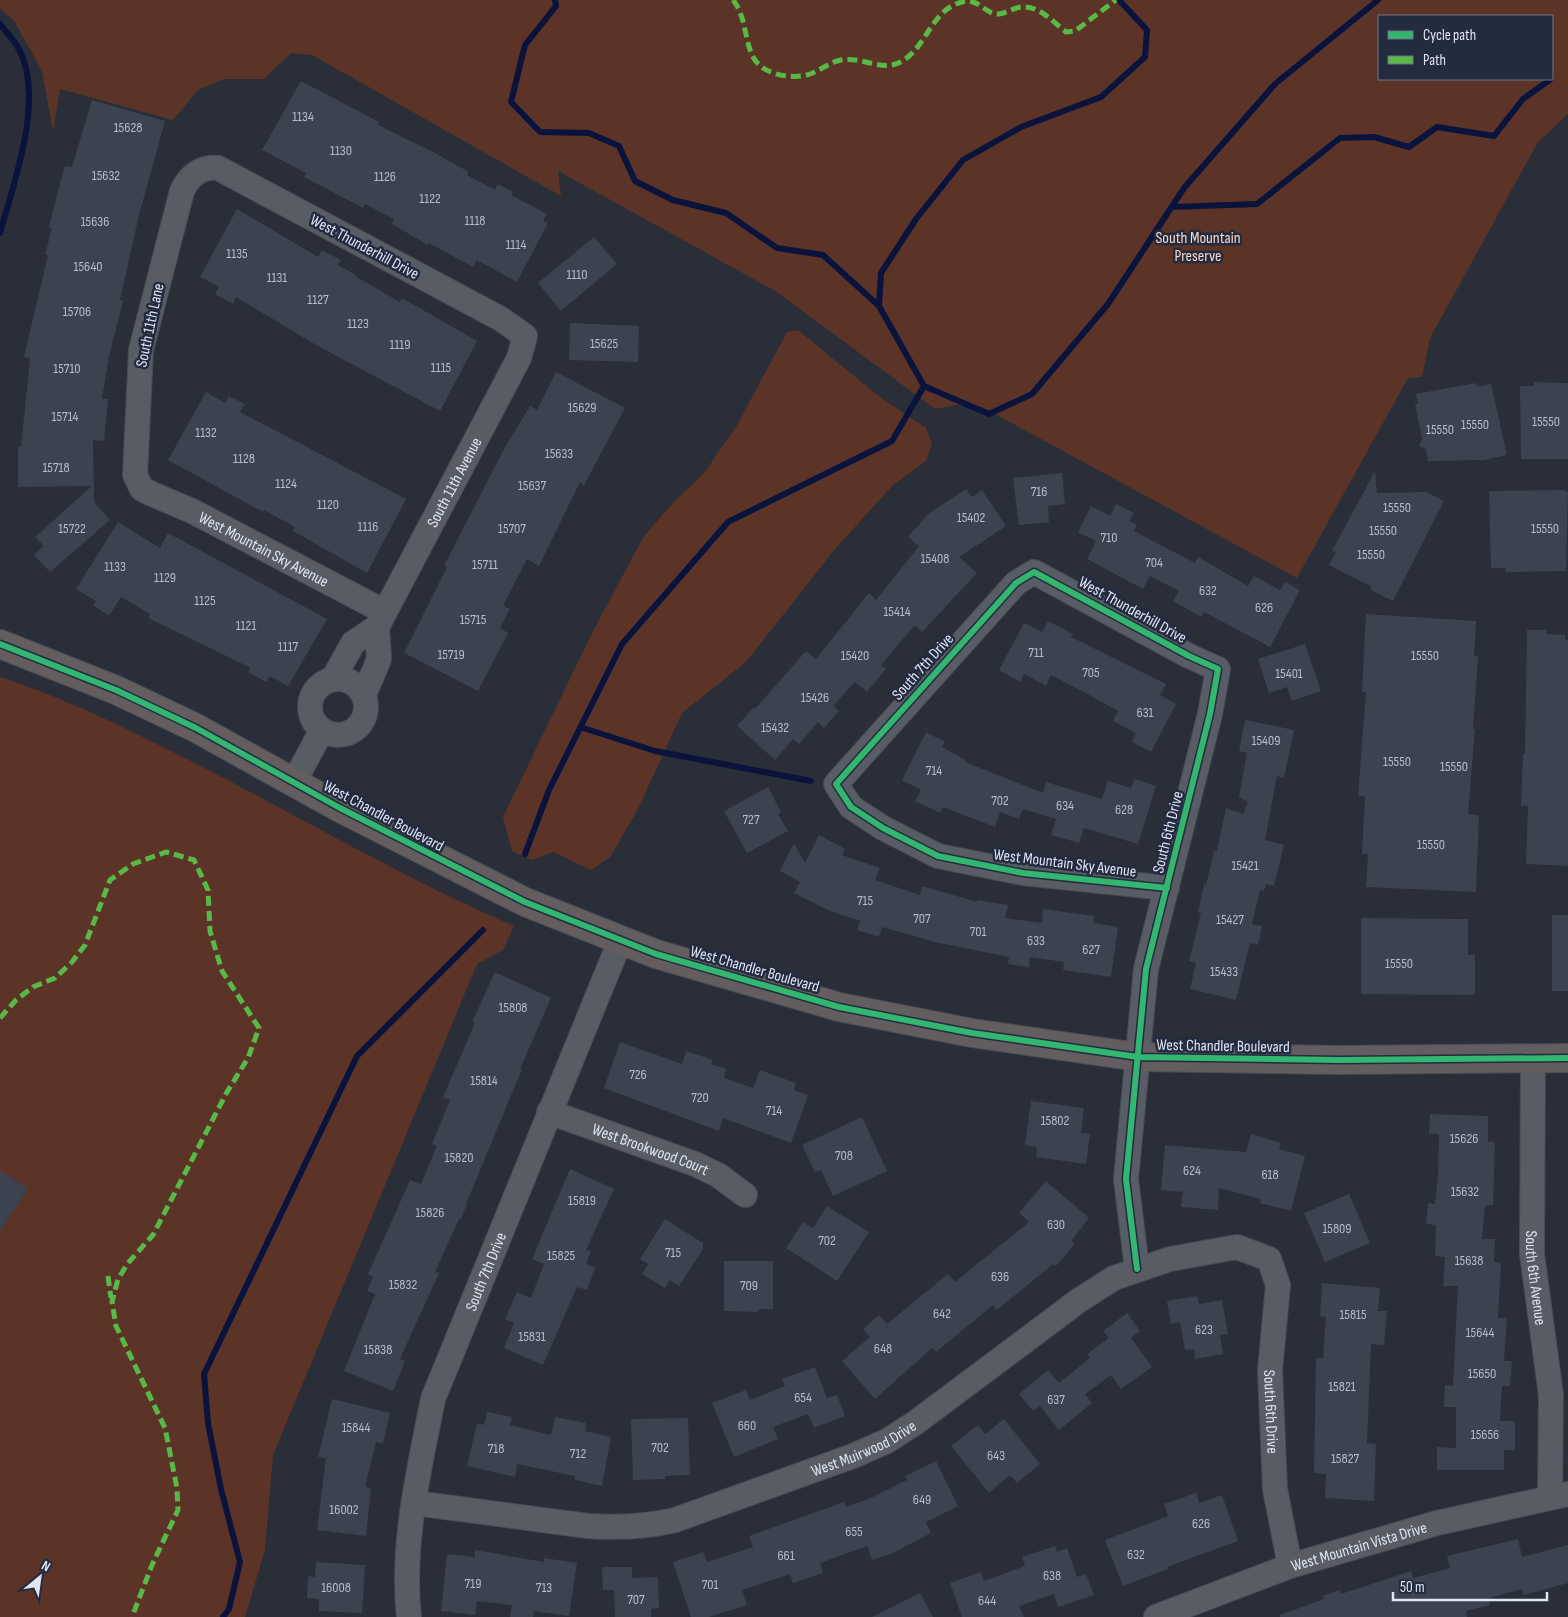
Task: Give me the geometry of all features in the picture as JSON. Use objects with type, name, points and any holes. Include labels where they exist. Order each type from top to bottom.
[{"type":"main road","name":"West Chandler Boulevard","points":[[0,644],[116,690],[196,728],[340,808],[525,902],[656,954],[839,1007],[972,1033],[1138,1057],[1340,1060],[1568,1058]]},
{"type":"street","name":"West Thunderhill Drive","points":[[200,170],[218,168],[501,318],[525,336]]},
{"type":"street","name":"South 11th Lane","points":[[142,489],[135,475],[141,350],[182,191],[186,181],[200,170]]},
{"type":"street","name":"South 11th Avenue","points":[[322,730],[312,717],[310,701],[318,687],[332,679],[353,643],[381,619],[519,358],[525,336]]},
{"type":"street","name":"West Mountain Sky Avenue","points":[[142,489],[192,511],[381,619]]},
{"type":"street","name":"West Thunderhill Drive","points":[[1034,572],[1189,656],[1218,669]]},
{"type":"street","name":"South 7th Drive","points":[[836,784],[1016,583],[1034,572]]},
{"type":"street","points":[[294,782],[322,730],[339,735],[356,728],[366,714],[364,696],[379,659],[381,619]]},
{"type":"street","name":"South 6th Drive","points":[[1136,1270],[1126,1179],[1146,969],[1210,714],[1218,669]]},
{"type":"street","points":[[332,679],[340,678],[354,684],[364,696]]},
{"type":"street","name":"West Mountain Sky Avenue","points":[[836,784],[851,807],[883,828],[938,856],[1023,873],[1167,888]]},
{"type":"street","name":"South 7th Drive","points":[[409,1617],[406,1591],[414,1503],[433,1399],[620,941]]},
{"type":"street","name":"South 6th Avenue","points":[[1533,1058],[1532,1254],[1552,1395],[1559,1496]]},
{"type":"street","name":"West Brookwood Court","points":[[549,1112],[695,1164],[718,1175],[745,1195]]},
{"type":"street","name":"West Muirwood Drive","points":[[414,1503],[616,1528],[650,1526],[683,1517],[853,1456],[887,1441],[915,1423],[1078,1301],[1114,1278],[1170,1259],[1237,1248],[1269,1259]]},
{"type":"street","name":"South 6th Drive","points":[[1269,1259],[1278,1285],[1270,1370],[1275,1489],[1290,1566]]},
{"type":"street","name":"West Mountain Vista Drive","points":[[1156,1617],[1290,1566],[1437,1523],[1559,1496]]},
{"type":"green space","name":"South Mountain Preserve","points":[[0,0],[1568,0],[1568,114],[1538,142],[1430,338],[1422,377],[1408,378],[1297,578],[982,407],[956,405],[935,409],[777,292],[558,171],[561,196],[312,55],[291,53],[264,79],[224,79],[198,90],[173,120],[60,89],[53,132],[42,71],[14,21],[0,8]]},
{"type":"green space","points":[[798,330],[881,398],[926,428],[932,444],[926,461],[893,485],[835,549],[746,662],[682,713],[637,811],[610,857],[591,870],[553,852],[532,860],[512,851],[503,817],[593,631],[644,536],[674,502],[704,473],[736,427],[787,332]]},
{"type":"green space","points":[[0,677],[59,698],[97,715],[198,765],[422,883],[514,926],[503,950],[477,964],[273,1455],[265,1550],[245,1617],[0,1617]]},
{"type":"building","points":[[301,81],[379,122],[378,125],[469,172],[467,175],[495,190],[498,184],[513,192],[511,195],[547,214],[543,221],[548,223],[517,282],[477,260],[473,267],[429,243],[428,245],[392,224],[394,219],[365,204],[363,208],[304,177],[306,173],[262,150]]},
{"type":"building","points":[[92,100],[165,121],[139,215],[120,300],[123,301],[109,356],[102,399],[108,399],[104,441],[93,440],[94,502],[110,520],[50,572],[34,555],[44,546],[35,537],[92,486],[18,487],[18,447],[21,447],[30,358],[24,357],[48,255],[45,255],[52,228],[49,227],[61,180],[65,166],[72,167]]},
{"type":"building","points":[[237,209],[318,257],[322,250],[341,260],[338,265],[355,276],[400,302],[402,298],[477,341],[440,411],[316,345],[236,297],[233,304],[215,294],[219,287],[200,277]]},
{"type":"building","points":[[594,237],[617,264],[561,311],[538,283]]},
{"type":"building","points":[[570,323],[639,326],[638,362],[569,360]]},
{"type":"building","points":[[556,372],[625,408],[584,485],[580,482],[539,566],[527,559],[503,606],[510,609],[500,628],[508,633],[478,691],[404,653],[447,567],[444,566],[505,447],[530,406],[537,410]]},
{"type":"building","points":[[1534,382],[1568,383],[1568,459],[1521,459],[1520,386],[1534,386]]},
{"type":"building","points":[[1476,383],[1477,387],[1491,384],[1507,455],[1484,460],[1428,461],[1426,449],[1419,446],[1422,439],[1415,404],[1418,404],[1416,394]]},
{"type":"building","points":[[206,392],[225,403],[229,396],[245,404],[240,412],[406,499],[367,573],[293,531],[295,527],[264,510],[263,512],[168,460]]},
{"type":"building","points":[[1375,471],[1377,493],[1426,492],[1444,501],[1393,601],[1371,590],[1372,587],[1329,565],[1336,552],[1332,551]]},
{"type":"building","points":[[1062,473],[1065,504],[1048,506],[1049,522],[1019,525],[1013,478]]},
{"type":"building","points":[[966,489],[972,497],[982,490],[1006,526],[959,557],[977,573],[922,632],[915,625],[881,665],[886,669],[867,692],[855,682],[833,706],[839,711],[824,728],[818,722],[799,744],[793,739],[775,760],[737,726],[754,707],[755,709],[806,651],[816,659],[869,593],[876,600],[919,546],[908,537],[928,514]]},
{"type":"building","points":[[1564,490],[1568,492],[1566,571],[1506,572],[1506,568],[1491,568],[1489,491]]},
{"type":"building","points":[[1116,504],[1134,513],[1129,521],[1137,525],[1134,531],[1195,563],[1198,557],[1248,586],[1254,576],[1280,590],[1285,582],[1300,590],[1270,647],[1204,612],[1201,617],[1173,601],[1179,591],[1150,576],[1143,589],[1087,559],[1096,541],[1078,532],[1091,506],[1110,516]]},
{"type":"building","points":[[118,522],[160,548],[168,533],[327,619],[288,686],[270,676],[266,682],[248,672],[251,668],[148,618],[150,614],[121,597],[109,616],[93,605],[96,601],[76,589]]},
{"type":"building","points":[[1366,614],[1476,621],[1474,656],[1478,656],[1473,729],[1475,729],[1468,814],[1479,815],[1476,892],[1366,887],[1368,854],[1362,854],[1365,796],[1358,796],[1366,692],[1362,692]]},
{"type":"building","points":[[1048,621],[1073,634],[1071,637],[1166,684],[1160,695],[1176,704],[1151,752],[1132,742],[1136,733],[1113,721],[1118,711],[1080,690],[1051,675],[1046,686],[1024,674],[1020,682],[999,670],[1024,623],[1042,632]]},
{"type":"building","points":[[1527,630],[1547,630],[1547,634],[1565,635],[1565,640],[1568,640],[1568,866],[1526,864],[1528,806],[1521,806],[1523,754],[1525,754]]},
{"type":"building","points":[[1305,644],[1321,691],[1292,701],[1287,687],[1269,693],[1258,659]]},
{"type":"building","points":[[1245,720],[1294,730],[1284,778],[1277,776],[1265,840],[1284,845],[1274,886],[1266,884],[1264,891],[1260,890],[1252,924],[1262,926],[1258,945],[1250,943],[1236,1000],[1190,989],[1196,963],[1189,961],[1201,913],[1198,912],[1204,884],[1206,885],[1214,851],[1217,851],[1226,808],[1243,814],[1248,802],[1239,797],[1247,753],[1239,751]]},
{"type":"building","points":[[926,732],[945,742],[942,747],[966,760],[965,762],[1043,793],[1046,782],[1102,799],[1108,781],[1131,788],[1135,779],[1156,786],[1138,844],[1084,828],[1079,843],[1051,835],[1056,819],[1023,809],[1019,819],[1000,812],[995,827],[943,807],[940,813],[915,801],[921,790],[902,780]]},
{"type":"building","points":[[768,787],[781,812],[778,814],[788,831],[747,853],[724,811]]},
{"type":"building","points":[[819,835],[845,849],[842,855],[880,868],[875,880],[920,895],[922,886],[977,902],[977,900],[1008,905],[1005,918],[1042,923],[1043,909],[1094,916],[1093,923],[1118,927],[1111,977],[1063,970],[1064,962],[1030,957],[1029,967],[1008,964],[1009,957],[935,942],[882,927],[879,937],[857,930],[860,921],[830,911],[794,893],[800,882],[780,871],[794,843],[805,863]]},
{"type":"building","points":[[1552,915],[1568,915],[1568,991],[1552,991]]},
{"type":"building","points":[[1361,918],[1468,919],[1468,955],[1475,955],[1475,995],[1361,994]]},
{"type":"building","points":[[495,972],[551,998],[520,1069],[522,1069],[467,1205],[435,1272],[439,1273],[400,1359],[405,1361],[393,1391],[344,1371],[375,1294],[367,1291],[373,1277],[368,1274],[410,1180],[421,1184],[437,1146],[432,1144],[450,1100],[443,1097],[475,1023],[472,1022]]},
{"type":"building","points":[[620,1042],[682,1064],[686,1051],[713,1060],[711,1064],[726,1069],[724,1078],[753,1088],[760,1070],[796,1083],[794,1090],[808,1095],[791,1143],[723,1118],[719,1131],[604,1088]]},
{"type":"building","points":[[1031,1101],[1084,1108],[1081,1133],[1090,1134],[1086,1164],[1036,1157],[1037,1147],[1025,1145]]},
{"type":"building","points":[[1430,1114],[1488,1116],[1488,1142],[1495,1142],[1493,1205],[1485,1205],[1482,1239],[1495,1239],[1494,1262],[1501,1263],[1498,1318],[1507,1318],[1504,1361],[1512,1361],[1510,1386],[1502,1386],[1500,1421],[1515,1421],[1515,1450],[1504,1450],[1504,1470],[1437,1470],[1437,1447],[1456,1448],[1456,1407],[1444,1407],[1445,1385],[1453,1386],[1458,1286],[1443,1286],[1445,1257],[1435,1256],[1436,1225],[1426,1224],[1428,1203],[1435,1204],[1438,1175],[1439,1134],[1429,1134]]},
{"type":"building","points":[[862,1117],[887,1171],[833,1196],[821,1170],[815,1172],[802,1145]]},
{"type":"building","points":[[1251,1134],[1281,1143],[1279,1149],[1305,1156],[1291,1211],[1260,1203],[1261,1199],[1219,1188],[1218,1210],[1181,1207],[1183,1192],[1161,1190],[1165,1145],[1246,1152]]},
{"type":"building","points":[[570,1169],[614,1189],[586,1250],[591,1251],[586,1264],[595,1268],[587,1290],[577,1287],[543,1365],[504,1348],[514,1323],[505,1319],[517,1292],[531,1298],[544,1264],[532,1259]]},
{"type":"building","points":[[0,1171],[28,1188],[0,1231]]},
{"type":"building","points":[[1046,1181],[1089,1218],[1071,1241],[1075,1244],[1056,1266],[1053,1264],[997,1310],[993,1305],[936,1352],[932,1348],[875,1399],[842,1361],[870,1337],[863,1329],[879,1315],[887,1324],[948,1274],[955,1282],[1029,1222],[1019,1213]]},
{"type":"building","points":[[1349,1194],[1370,1243],[1325,1262],[1304,1213]]},
{"type":"building","points":[[827,1206],[869,1232],[837,1281],[786,1248],[803,1222],[813,1228]]},
{"type":"building","points":[[665,1219],[703,1243],[703,1249],[679,1286],[670,1280],[665,1288],[642,1274],[648,1264],[640,1259]]},
{"type":"building","points":[[724,1261],[773,1261],[773,1309],[759,1309],[758,1312],[724,1311]]},
{"type":"building","points":[[1322,1283],[1380,1288],[1378,1311],[1387,1311],[1384,1345],[1371,1344],[1367,1443],[1376,1444],[1374,1501],[1325,1498],[1326,1474],[1314,1473],[1316,1358],[1323,1358],[1326,1317],[1320,1316]]},
{"type":"building","points":[[1197,1296],[1199,1304],[1222,1300],[1228,1334],[1220,1335],[1223,1354],[1195,1359],[1194,1349],[1185,1350],[1180,1322],[1171,1324],[1167,1301]]},
{"type":"building","points":[[1127,1313],[1140,1331],[1131,1338],[1152,1367],[1121,1389],[1111,1375],[1085,1394],[1092,1403],[1059,1430],[1040,1406],[1033,1411],[1019,1394],[1048,1370],[1059,1383],[1090,1358],[1087,1354],[1109,1338],[1103,1331]]},
{"type":"building","points":[[815,1367],[827,1398],[837,1395],[845,1416],[814,1428],[808,1414],[773,1427],[778,1439],[734,1457],[712,1403],[746,1390],[750,1400],[785,1386],[782,1379]]},
{"type":"building","points":[[332,1399],[390,1413],[383,1444],[376,1442],[365,1487],[371,1488],[366,1536],[317,1530],[326,1458],[318,1457]]},
{"type":"building","points":[[487,1412],[512,1417],[510,1425],[551,1435],[555,1417],[586,1423],[585,1431],[611,1437],[602,1486],[575,1480],[575,1476],[517,1464],[515,1477],[467,1466],[477,1423],[484,1425]]},
{"type":"building","points":[[688,1418],[690,1475],[665,1476],[665,1479],[633,1480],[631,1419]]},
{"type":"building","points":[[1004,1419],[1040,1464],[1017,1483],[1010,1475],[989,1493],[951,1446],[978,1425],[985,1434]]},
{"type":"building","points":[[936,1461],[958,1506],[926,1522],[931,1533],[893,1553],[872,1560],[867,1546],[820,1563],[823,1573],[793,1583],[790,1574],[742,1590],[747,1605],[709,1617],[691,1617],[673,1562],[703,1552],[707,1562],[753,1547],[749,1536],[844,1502],[846,1507],[871,1498],[907,1480],[905,1476]]},
{"type":"building","points":[[1196,1493],[1199,1503],[1222,1495],[1238,1541],[1167,1567],[1168,1569],[1123,1586],[1105,1540],[1168,1516],[1164,1504]]},
{"type":"building","points":[[1518,1539],[1522,1557],[1568,1545],[1568,1583],[1524,1595],[1522,1589],[1489,1598],[1490,1605],[1466,1611],[1467,1617],[1280,1617],[1280,1615],[1324,1599],[1323,1596],[1340,1590],[1341,1594],[1411,1571],[1413,1578],[1450,1568],[1447,1556]]},
{"type":"building","points":[[1055,1546],[1057,1552],[1067,1548],[1077,1577],[1086,1574],[1094,1595],[1058,1607],[1054,1594],[1019,1606],[1024,1617],[962,1617],[950,1583],[981,1572],[984,1581],[1025,1566],[1022,1557]]},
{"type":"building","points":[[475,1550],[544,1562],[544,1558],[577,1563],[569,1616],[534,1611],[533,1617],[510,1617],[512,1605],[477,1601],[475,1615],[441,1611],[447,1554],[475,1557]]},
{"type":"building","points":[[316,1562],[365,1565],[362,1613],[319,1611],[319,1599],[307,1598],[308,1576],[315,1577]]},
{"type":"building","points":[[602,1567],[632,1567],[632,1578],[658,1577],[659,1608],[651,1609],[651,1617],[615,1617],[614,1590],[603,1590]]},
{"type":"building","points":[[920,1593],[933,1617],[872,1617]]},
{"type":"waterway","points":[[555,0],[556,6],[525,45],[511,102],[540,132],[589,133],[619,146],[635,181],[673,200],[726,213],[777,248],[823,255],[879,306]]},
{"type":"waterway","points":[[924,386],[879,306],[881,273],[916,219],[963,160],[1021,127],[1101,97],[1145,57],[1147,30],[1119,0]]},
{"type":"waterway","points":[[525,854],[549,790],[622,644],[728,522],[892,441],[924,386],[989,414],[1032,394],[1108,304],[1184,188],[1275,84],[1378,0]]},
{"type":"waterway","points":[[0,24],[19,49],[26,69],[29,92],[28,116],[19,166],[0,233]]},
{"type":"waterway","points":[[1172,207],[1257,204],[1340,138],[1374,137],[1409,147],[1437,127],[1494,136],[1523,99],[1550,80]]},
{"type":"waterway","points":[[580,727],[655,751],[811,781]]},
{"type":"waterway","points":[[223,1617],[229,1609],[240,1562],[221,1489],[208,1423],[204,1374],[357,1056],[483,930]]},
{"type":"marked path","points":[[733,0],[742,18],[749,46],[756,62],[773,73],[786,76],[804,76],[833,62],[849,59],[881,65],[896,64],[912,53],[945,10],[966,1],[971,1],[994,14],[1015,8],[1028,7],[1040,11],[1066,32],[1075,31],[1116,0]]},
{"type":"marked path","points":[[0,1018],[16,1000],[33,987],[55,978],[72,962],[85,945],[110,880],[133,864],[166,852],[194,860],[208,890],[210,931],[222,971],[259,1028],[248,1058],[227,1092],[153,1235],[128,1263],[118,1279],[112,1302],[116,1326],[165,1428],[177,1488],[178,1510],[152,1565],[132,1617]]},
{"type":"marked path","points":[[108,1276],[111,1298]]},
{"type":"cycle path","points":[[1137,1269],[1126,1179],[1146,969],[1210,714],[1218,669],[1189,656],[1034,572],[1016,583],[836,784],[851,807],[883,828],[938,856],[1023,873],[1167,888]]},
{"type":"cycle path","points":[[0,644],[116,690],[196,728],[340,808],[525,902],[656,954],[839,1007],[972,1033],[1138,1057],[1340,1060],[1568,1058]]}]
